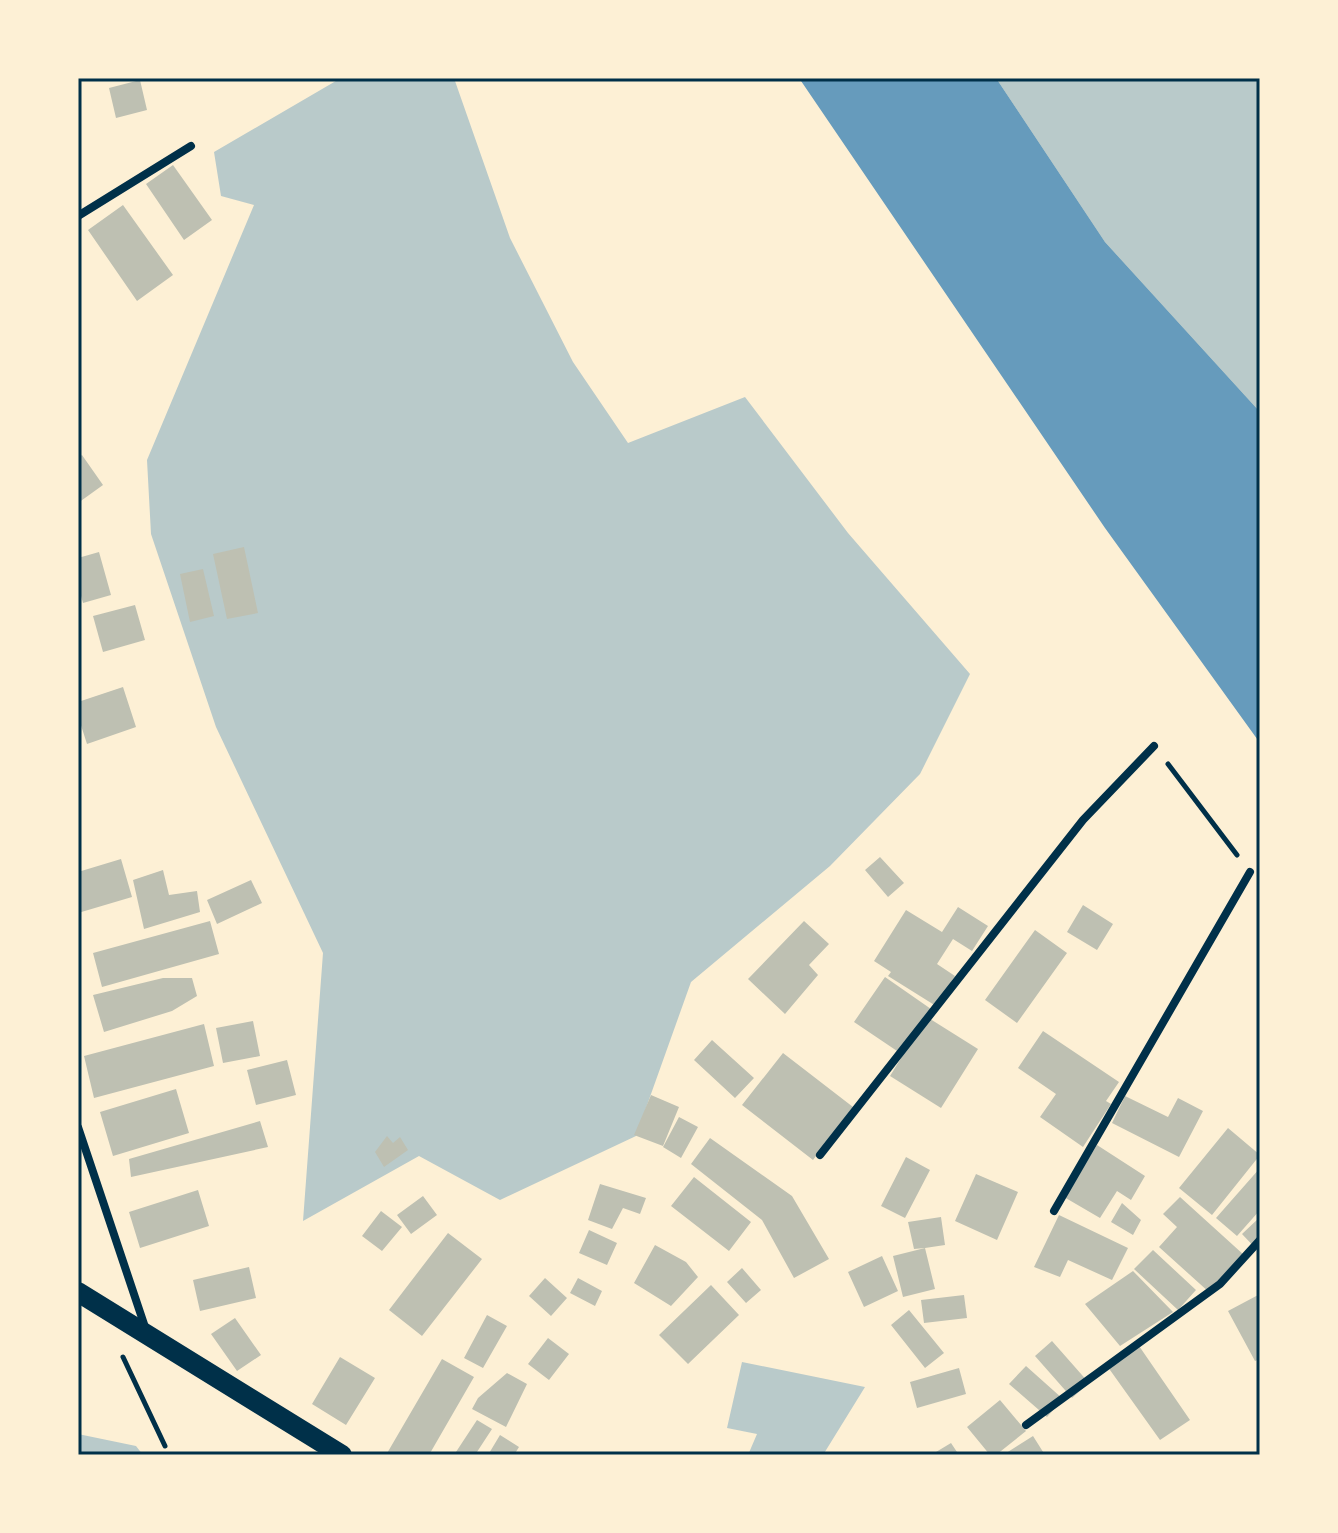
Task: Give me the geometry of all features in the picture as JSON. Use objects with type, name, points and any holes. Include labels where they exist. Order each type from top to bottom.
[{"type":"main road","points":[[78,1292],[342,1455]]},
{"type":"street","points":[[78,216],[191,146]]},
{"type":"street","points":[[820,1155],[1083,820],[1154,746]]},
{"type":"street","points":[[1054,1211],[1250,872]]},
{"type":"street","points":[[78,1127],[147,1336]]},
{"type":"street","points":[[1026,1425],[1220,1284],[1260,1240]]},
{"type":"path","points":[[1154,746],[1250,872]]},
{"type":"path","points":[[99,1305],[165,1446]]},
{"type":"shaded area","points":[[341,78],[455,81],[510,238],[573,362],[628,443],[745,397],[848,533],[970,674],[920,774],[830,866],[691,982],[636,1136],[500,1200],[419,1156],[303,1221],[323,953],[216,727],[151,534],[147,460],[254,205],[221,196],[214,152]]},
{"type":"shaded area","points":[[996,78],[1260,78],[1260,412],[1105,242]]},
{"type":"shaded area","points":[[742,1362],[865,1387],[823,1455],[748,1455],[757,1434],[727,1428]]},
{"type":"shaded area","points":[[78,1434],[136,1446],[143,1455],[78,1455]]},
{"type":"water","points":[[799,78],[996,78],[1105,242],[1260,412],[1260,743],[1105,528]]},
{"type":"building","points":[[140,80],[147,110],[116,118],[109,88]]},
{"type":"building","points":[[173,165],[212,220],[184,240],[146,184]]},
{"type":"building","points":[[123,205],[173,275],[137,301],[88,230]]},
{"type":"building","points":[[82,455],[103,485],[78,503],[78,458]]},
{"type":"building","points":[[244,547],[258,613],[227,619],[213,554]]},
{"type":"building","points":[[99,552],[111,595],[83,603],[78,585],[78,558]]},
{"type":"building","points":[[203,569],[214,616],[190,622],[180,574]]},
{"type":"building","points":[[135,605],[145,640],[103,652],[93,616]]},
{"type":"building","points":[[123,687],[136,727],[87,744],[78,716],[78,702]]},
{"type":"building","points":[[880,857],[904,883],[888,897],[865,870]]},
{"type":"building","points":[[121,859],[132,897],[78,913],[78,872]]},
{"type":"building","points":[[163,870],[169,895],[197,891],[200,912],[144,929],[133,880]]},
{"type":"building","points":[[251,880],[262,903],[217,924],[207,900]]},
{"type":"building","points":[[1083,905],[1113,924],[1097,950],[1067,932]]},
{"type":"building","points":[[958,907],[988,926],[972,951],[953,939],[937,964],[955,976],[936,1006],[888,976],[891,972],[874,961],[906,910],[942,932]]},
{"type":"building","points":[[210,921],[219,954],[102,987],[93,953]]},
{"type":"building","points":[[804,921],[829,944],[809,965],[818,975],[785,1014],[748,979]]},
{"type":"building","points":[[1035,930],[1067,953],[1017,1023],[985,1000]]},
{"type":"building","points":[[885,977],[931,1009],[927,1017],[978,1049],[941,1108],[890,1076],[903,1055],[854,1022]]},
{"type":"building","points":[[163,978],[192,978],[197,996],[172,1011],[104,1032],[93,995]]},
{"type":"building","points":[[253,1021],[260,1056],[223,1063],[216,1028]]},
{"type":"building","points":[[204,1024],[214,1066],[94,1098],[84,1056]]},
{"type":"building","points":[[1043,1031],[1119,1082],[1106,1101],[1111,1104],[1083,1147],[1040,1117],[1056,1094],[1018,1068]]},
{"type":"building","points":[[712,1040],[754,1078],[735,1098],[694,1060]]},
{"type":"building","points":[[783,1053],[853,1107],[813,1160],[742,1105]]},
{"type":"building","points":[[287,1060],[296,1095],[256,1105],[247,1070]]},
{"type":"building","points":[[176,1089],[189,1133],[113,1156],[100,1112]]},
{"type":"building","points":[[651,1095],[679,1107],[663,1146],[634,1135]]},
{"type":"building","points":[[1125,1096],[1168,1117],[1178,1098],[1203,1111],[1179,1157],[1112,1123]]},
{"type":"building","points":[[679,1117],[698,1127],[681,1158],[663,1147]]},
{"type":"building","points":[[260,1121],[268,1147],[131,1177],[129,1159]]},
{"type":"building","points":[[1228,1128],[1260,1155],[1212,1215],[1179,1188]]},
{"type":"building","points":[[387,1136],[393,1143],[400,1137],[408,1150],[384,1167],[375,1152]]},
{"type":"building","points":[[710,1138],[792,1196],[829,1259],[794,1278],[762,1220],[691,1164]]},
{"type":"building","points":[[1097,1145],[1145,1176],[1131,1200],[1117,1191],[1100,1218],[1064,1197]]},
{"type":"building","points":[[906,1157],[930,1170],[905,1218],[881,1206]]},
{"type":"building","points":[[1260,1168],[1260,1210],[1237,1236],[1216,1218]]},
{"type":"building","points":[[976,1174],[1018,1192],[997,1240],[955,1221]]},
{"type":"building","points":[[694,1177],[751,1222],[729,1251],[671,1206]]},
{"type":"building","points":[[600,1184],[646,1198],[640,1214],[623,1208],[612,1229],[588,1220]]},
{"type":"building","points":[[198,1190],[209,1226],[140,1248],[129,1212]]},
{"type":"building","points":[[423,1196],[437,1215],[411,1234],[397,1215]]},
{"type":"building","points":[[1180,1197],[1244,1255],[1210,1293],[1159,1247],[1177,1227],[1163,1214]]},
{"type":"building","points":[[1122,1203],[1141,1220],[1133,1235],[1111,1222]]},
{"type":"building","points":[[381,1211],[402,1227],[382,1251],[362,1236]]},
{"type":"building","points":[[1059,1215],[1128,1248],[1112,1280],[1068,1260],[1060,1277],[1034,1267]]},
{"type":"building","points":[[941,1217],[945,1245],[914,1249],[908,1222]]},
{"type":"building","points":[[1260,1217],[1260,1253],[1242,1234]]},
{"type":"building","points":[[589,1230],[617,1243],[607,1265],[579,1253]]},
{"type":"building","points":[[448,1233],[482,1259],[422,1336],[389,1310]]},
{"type":"building","points":[[655,1245],[686,1262],[698,1277],[671,1306],[634,1283]]},
{"type":"building","points":[[925,1248],[935,1289],[903,1297],[893,1256]]},
{"type":"building","points":[[1153,1250],[1196,1290],[1178,1310],[1134,1269]]},
{"type":"building","points":[[882,1256],[898,1291],[864,1307],[848,1272]]},
{"type":"building","points":[[249,1267],[256,1298],[200,1311],[193,1280]]},
{"type":"building","points":[[742,1268],[761,1290],[746,1303],[727,1282]]},
{"type":"building","points":[[1133,1271],[1173,1312],[1120,1346],[1085,1304]]},
{"type":"building","points":[[545,1278],[567,1298],[551,1316],[529,1296]]},
{"type":"building","points":[[578,1278],[602,1291],[595,1306],[570,1293]]},
{"type":"building","points":[[711,1285],[739,1315],[688,1364],[659,1335]]},
{"type":"building","points":[[1260,1294],[1260,1359],[1255,1361],[1228,1311]]},
{"type":"building","points":[[964,1295],[967,1318],[924,1323],[921,1300]]},
{"type":"building","points":[[909,1310],[944,1353],[925,1368],[891,1325]]},
{"type":"building","points":[[487,1315],[507,1326],[483,1368],[464,1358]]},
{"type":"building","points":[[235,1318],[261,1355],[237,1371],[211,1334]]},
{"type":"building","points":[[548,1338],[569,1354],[549,1380],[528,1364]]},
{"type":"building","points":[[1052,1341],[1089,1383],[1072,1398],[1035,1356]]},
{"type":"building","points":[[1137,1343],[1190,1420],[1160,1440],[1105,1363]]},
{"type":"building","points":[[340,1357],[375,1378],[346,1425],[312,1404]]},
{"type":"building","points":[[442,1359],[474,1377],[429,1455],[386,1455]]},
{"type":"building","points":[[1026,1366],[1063,1399],[1047,1417],[1009,1384]]},
{"type":"building","points":[[959,1368],[966,1394],[917,1408],[910,1382]]},
{"type":"building","points":[[507,1373],[527,1384],[506,1427],[472,1409],[478,1398]]},
{"type":"building","points":[[1000,1400],[1026,1431],[996,1455],[990,1455],[967,1427]]},
{"type":"building","points":[[477,1420],[492,1429],[475,1455],[454,1455]]},
{"type":"building","points":[[500,1435],[519,1447],[514,1455],[488,1455]]},
{"type":"building","points":[[1033,1436],[1045,1455],[1003,1455]]},
{"type":"building","points":[[951,1443],[959,1455],[931,1455]]}]
